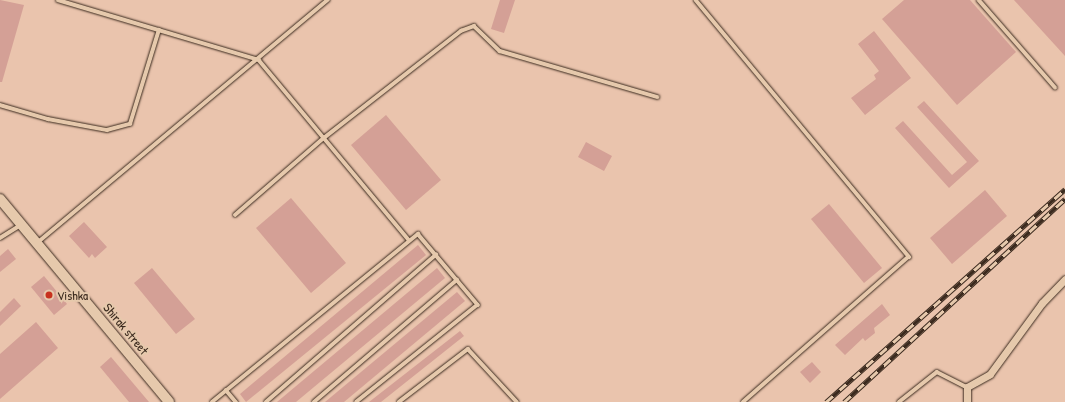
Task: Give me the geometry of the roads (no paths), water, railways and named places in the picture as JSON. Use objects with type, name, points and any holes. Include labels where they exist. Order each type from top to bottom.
[{"type":"main road","name":"Shirak street","points":[[0,199],[20,226],[164,402]]},
{"type":"main road","name":"Shirak street","points":[[0,207],[20,226]]},
{"type":"main road","name":"Shirak street","points":[[35,244],[170,402]]},
{"type":"street","points":[[967,402],[967,387],[990,374],[1042,304],[1065,280]]},
{"type":"lane","points":[[58,0],[259,60],[409,240]]},
{"type":"lane","points":[[35,244],[259,60],[328,0]]},
{"type":"lane","points":[[696,0],[909,257],[744,402]]},
{"type":"lane","points":[[979,0],[1055,87]]},
{"type":"lane","points":[[235,215],[324,138],[461,31],[474,26],[500,51],[657,97]]},
{"type":"lane","points":[[0,105],[48,119],[107,130],[130,124],[159,30]]},
{"type":"lane","points":[[0,238],[20,226]]},
{"type":"lane","points":[[212,402],[418,234],[478,305],[357,402]]},
{"type":"lane","points":[[266,402],[436,255]]},
{"type":"lane","points":[[314,402],[457,280]]},
{"type":"lane","points":[[399,402],[468,349],[517,402]]},
{"type":"lane","points":[[899,402],[937,372],[967,387]]},
{"type":"lane","points":[[226,390],[236,402]]},
{"type":"railway","points":[[826,402],[1065,189]]},
{"type":"railway","points":[[844,402],[1065,199]]},
{"type":"place","name":"Vishka","points":[[49,295]]}]
